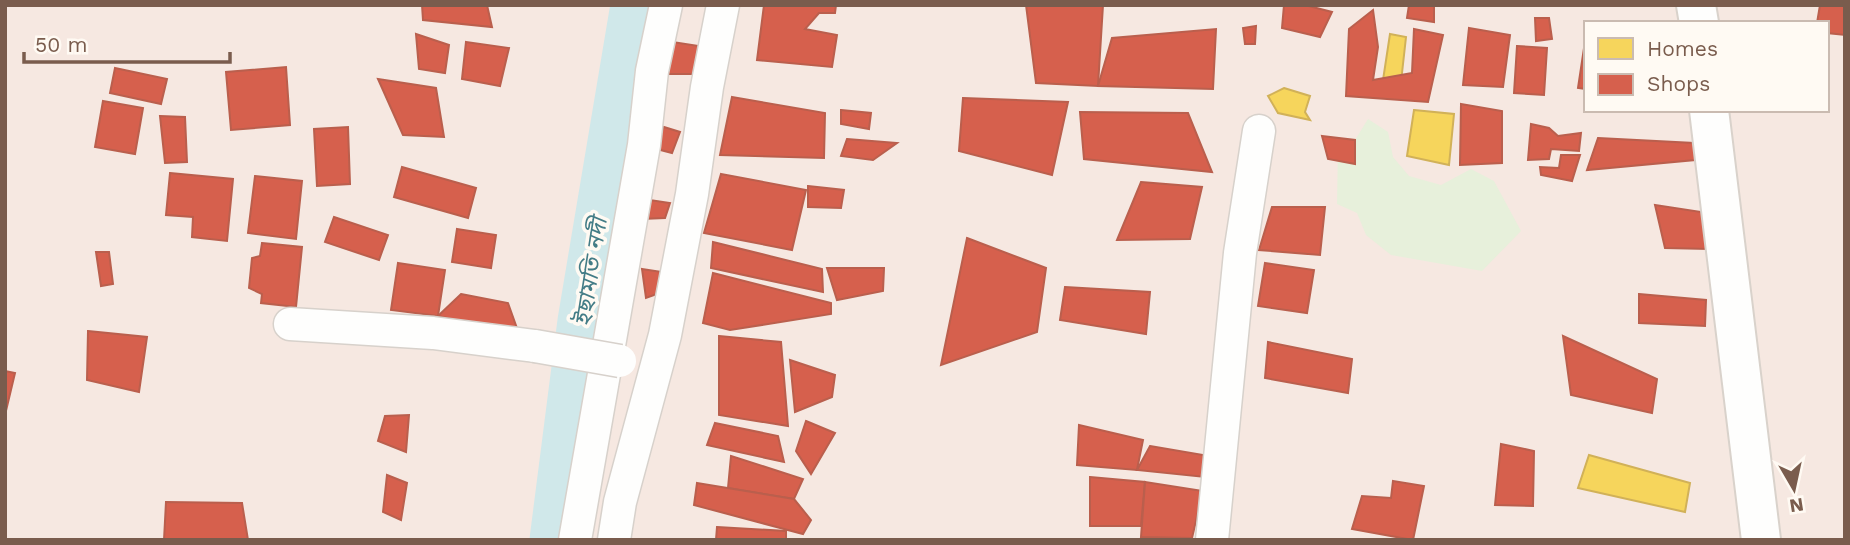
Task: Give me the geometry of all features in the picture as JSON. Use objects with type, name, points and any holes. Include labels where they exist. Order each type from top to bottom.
[{"type":"street","points":[[575,540],[644,145],[652,71],[666,5]]},
{"type":"street","points":[[614,540],[620,502],[665,335],[692,194],[707,87],[723,5]]},
{"type":"street","points":[[1709,112],[1761,540]]},
{"type":"street","points":[[1212,540],[1240,253],[1259,131]]},
{"type":"street","points":[[290,324],[433,333],[535,346],[656,368]]},
{"type":"shaded area","points":[[5,5],[1845,5],[1845,540],[5,540]]},
{"type":"green space","points":[[1368,119],[1388,132],[1393,157],[1409,176],[1441,185],[1471,169],[1494,181],[1521,231],[1482,271],[1391,255],[1366,235],[1357,213],[1337,204],[1338,147],[1355,140]]},
{"type":"building: Homes","points":[[1390,34],[1406,37],[1401,82],[1383,80]]},
{"type":"building: Homes","points":[[1284,88],[1310,96],[1305,112],[1310,120],[1278,113],[1268,96]]},
{"type":"building: Homes","points":[[1414,110],[1454,114],[1449,165],[1407,156]]},
{"type":"building: Homes","points":[[1589,455],[1690,483],[1685,512],[1578,488]]},
{"type":"building: Shops","points":[[422,5],[487,5],[492,27],[423,20]]},
{"type":"building: Shops","points":[[764,5],[836,5],[835,13],[819,13],[805,29],[837,35],[832,67],[757,60]]},
{"type":"building: Shops","points":[[1026,5],[1103,5],[1098,86],[1036,83]]},
{"type":"building: Shops","points":[[1284,5],[1305,5],[1332,12],[1320,37],[1282,28]]},
{"type":"building: Shops","points":[[1409,5],[1434,5],[1434,22],[1407,18]]},
{"type":"building: Shops","points":[[1820,5],[1845,5],[1845,35],[1829,33],[1829,21],[1817,21]]},
{"type":"building: Shops","points":[[1373,10],[1378,47],[1373,80],[1412,73],[1414,29],[1443,35],[1428,102],[1346,96],[1349,29]]},
{"type":"building: Shops","points":[[1535,18],[1549,18],[1552,39],[1536,41]]},
{"type":"building: Shops","points":[[1256,26],[1255,44],[1245,44],[1243,28]]},
{"type":"building: Shops","points":[[1469,28],[1510,35],[1503,87],[1463,85]]},
{"type":"building: Shops","points":[[1216,29],[1213,89],[1098,86],[1112,38]]},
{"type":"building: Shops","points":[[416,34],[449,45],[445,73],[419,69]]},
{"type":"building: Shops","points":[[666,41],[699,46],[698,74],[660,74]]},
{"type":"building: Shops","points":[[466,42],[509,48],[500,86],[462,79]]},
{"type":"building: Shops","points":[[1517,46],[1547,48],[1544,95],[1514,93]]},
{"type":"building: Shops","points":[[1584,48],[1584,89],[1578,88]]},
{"type":"building: Shops","points":[[286,67],[290,125],[231,130],[226,72]]},
{"type":"building: Shops","points":[[115,68],[167,79],[161,104],[110,93]]},
{"type":"building: Shops","points":[[378,79],[436,88],[444,137],[403,135]]},
{"type":"building: Shops","points":[[732,97],[825,113],[824,158],[720,155]]},
{"type":"building: Shops","points":[[963,98],[1068,102],[1052,175],[959,151]]},
{"type":"building: Shops","points":[[103,101],[143,108],[135,154],[95,147]]},
{"type":"building: Shops","points":[[1461,104],[1502,111],[1502,163],[1460,165]]},
{"type":"building: Shops","points":[[841,110],[871,113],[869,129],[841,124]]},
{"type":"building: Shops","points":[[1080,112],[1188,113],[1212,172],[1084,159]]},
{"type":"building: Shops","points":[[160,116],[185,117],[187,162],[165,163]]},
{"type":"building: Shops","points":[[1531,124],[1549,128],[1558,136],[1581,133],[1579,151],[1551,149],[1549,159],[1528,160]]},
{"type":"building: Shops","points":[[348,127],[350,184],[317,186],[314,129]]},
{"type":"building: Shops","points":[[664,127],[680,132],[672,153],[653,148]]},
{"type":"building: Shops","points":[[1322,136],[1355,140],[1355,164],[1328,159]]},
{"type":"building: Shops","points":[[1598,138],[1694,143],[1695,160],[1587,170]]},
{"type":"building: Shops","points":[[847,139],[897,143],[873,160],[841,156]]},
{"type":"building: Shops","points":[[1561,155],[1580,155],[1572,181],[1541,175],[1540,167],[1559,168]]},
{"type":"building: Shops","points":[[402,167],[476,188],[468,218],[394,197]]},
{"type":"building: Shops","points":[[170,173],[233,179],[227,241],[192,237],[193,217],[166,215]]},
{"type":"building: Shops","points":[[721,174],[806,190],[792,250],[704,233]]},
{"type":"building: Shops","points":[[255,176],[302,181],[296,239],[248,233]]},
{"type":"building: Shops","points":[[1141,182],[1202,187],[1190,239],[1117,240]]},
{"type":"building: Shops","points":[[808,186],[844,190],[841,208],[808,207]]},
{"type":"building: Shops","points":[[643,199],[670,203],[665,218],[642,219]]},
{"type":"building: Shops","points":[[1655,205],[1708,213],[1709,249],[1665,248]]},
{"type":"building: Shops","points":[[1272,207],[1325,207],[1320,255],[1259,250]]},
{"type":"building: Shops","points":[[334,217],[388,235],[379,260],[325,242]]},
{"type":"building: Shops","points":[[457,229],[496,235],[491,268],[452,262]]},
{"type":"building: Shops","points":[[967,238],[1046,268],[1037,332],[941,365]]},
{"type":"building: Shops","points":[[713,242],[822,269],[823,292],[711,268]]},
{"type":"building: Shops","points":[[262,243],[302,247],[296,307],[261,303],[262,294],[249,288],[252,258],[260,256]]},
{"type":"building: Shops","points":[[96,252],[109,252],[113,284],[101,286]]},
{"type":"building: Shops","points":[[398,263],[445,270],[438,316],[391,310]]},
{"type":"building: Shops","points":[[1265,263],[1314,270],[1307,313],[1258,306]]},
{"type":"building: Shops","points":[[827,268],[884,268],[883,291],[837,300]]},
{"type":"building: Shops","points":[[642,269],[662,272],[657,294],[646,298]]},
{"type":"building: Shops","points":[[713,273],[831,303],[831,314],[730,330],[703,323]]},
{"type":"building: Shops","points":[[1065,287],[1150,292],[1146,334],[1060,320]]},
{"type":"building: Shops","points":[[461,294],[508,303],[519,334],[438,316]]},
{"type":"building: Shops","points":[[1639,294],[1706,300],[1705,326],[1639,323]]},
{"type":"building: Shops","points":[[88,331],[147,337],[139,392],[87,380]]},
{"type":"building: Shops","points":[[719,336],[781,342],[788,426],[719,415]]},
{"type":"building: Shops","points":[[1563,336],[1657,379],[1652,413],[1571,395]]},
{"type":"building: Shops","points":[[1268,342],[1352,359],[1348,393],[1265,378]]},
{"type":"building: Shops","points":[[790,360],[835,375],[832,397],[795,412]]},
{"type":"building: Shops","points":[[5,371],[15,373],[5,415]]},
{"type":"building: Shops","points":[[409,415],[406,452],[378,441],[385,416]]},
{"type":"building: Shops","points":[[806,421],[835,433],[811,474],[796,451]]},
{"type":"building: Shops","points":[[715,423],[778,436],[784,462],[707,445]]},
{"type":"building: Shops","points":[[1079,425],[1143,440],[1137,470],[1077,465]]},
{"type":"building: Shops","points":[[1501,444],[1534,451],[1533,506],[1495,505]]},
{"type":"building: Shops","points":[[1150,446],[1209,456],[1205,477],[1137,470]]},
{"type":"building: Shops","points":[[731,456],[803,479],[794,499],[728,488]]},
{"type":"building: Shops","points":[[387,475],[407,483],[401,520],[383,512]]},
{"type":"building: Shops","points":[[1090,477],[1145,482],[1141,526],[1090,526]]},
{"type":"building: Shops","points":[[1393,481],[1424,486],[1413,540],[1352,529],[1362,496],[1391,498]]},
{"type":"building: Shops","points":[[1145,482],[1203,491],[1192,538],[1141,537]]},
{"type":"building: Shops","points":[[697,483],[794,499],[811,520],[803,534],[694,505]]},
{"type":"building: Shops","points":[[166,502],[242,503],[248,540],[164,540]]},
{"type":"building: Shops","points":[[717,527],[786,531],[786,540],[716,540]]},
{"type":"waterway","name":"ইছামতি নদী","points":[[554,540],[582,321],[635,5]]}]
